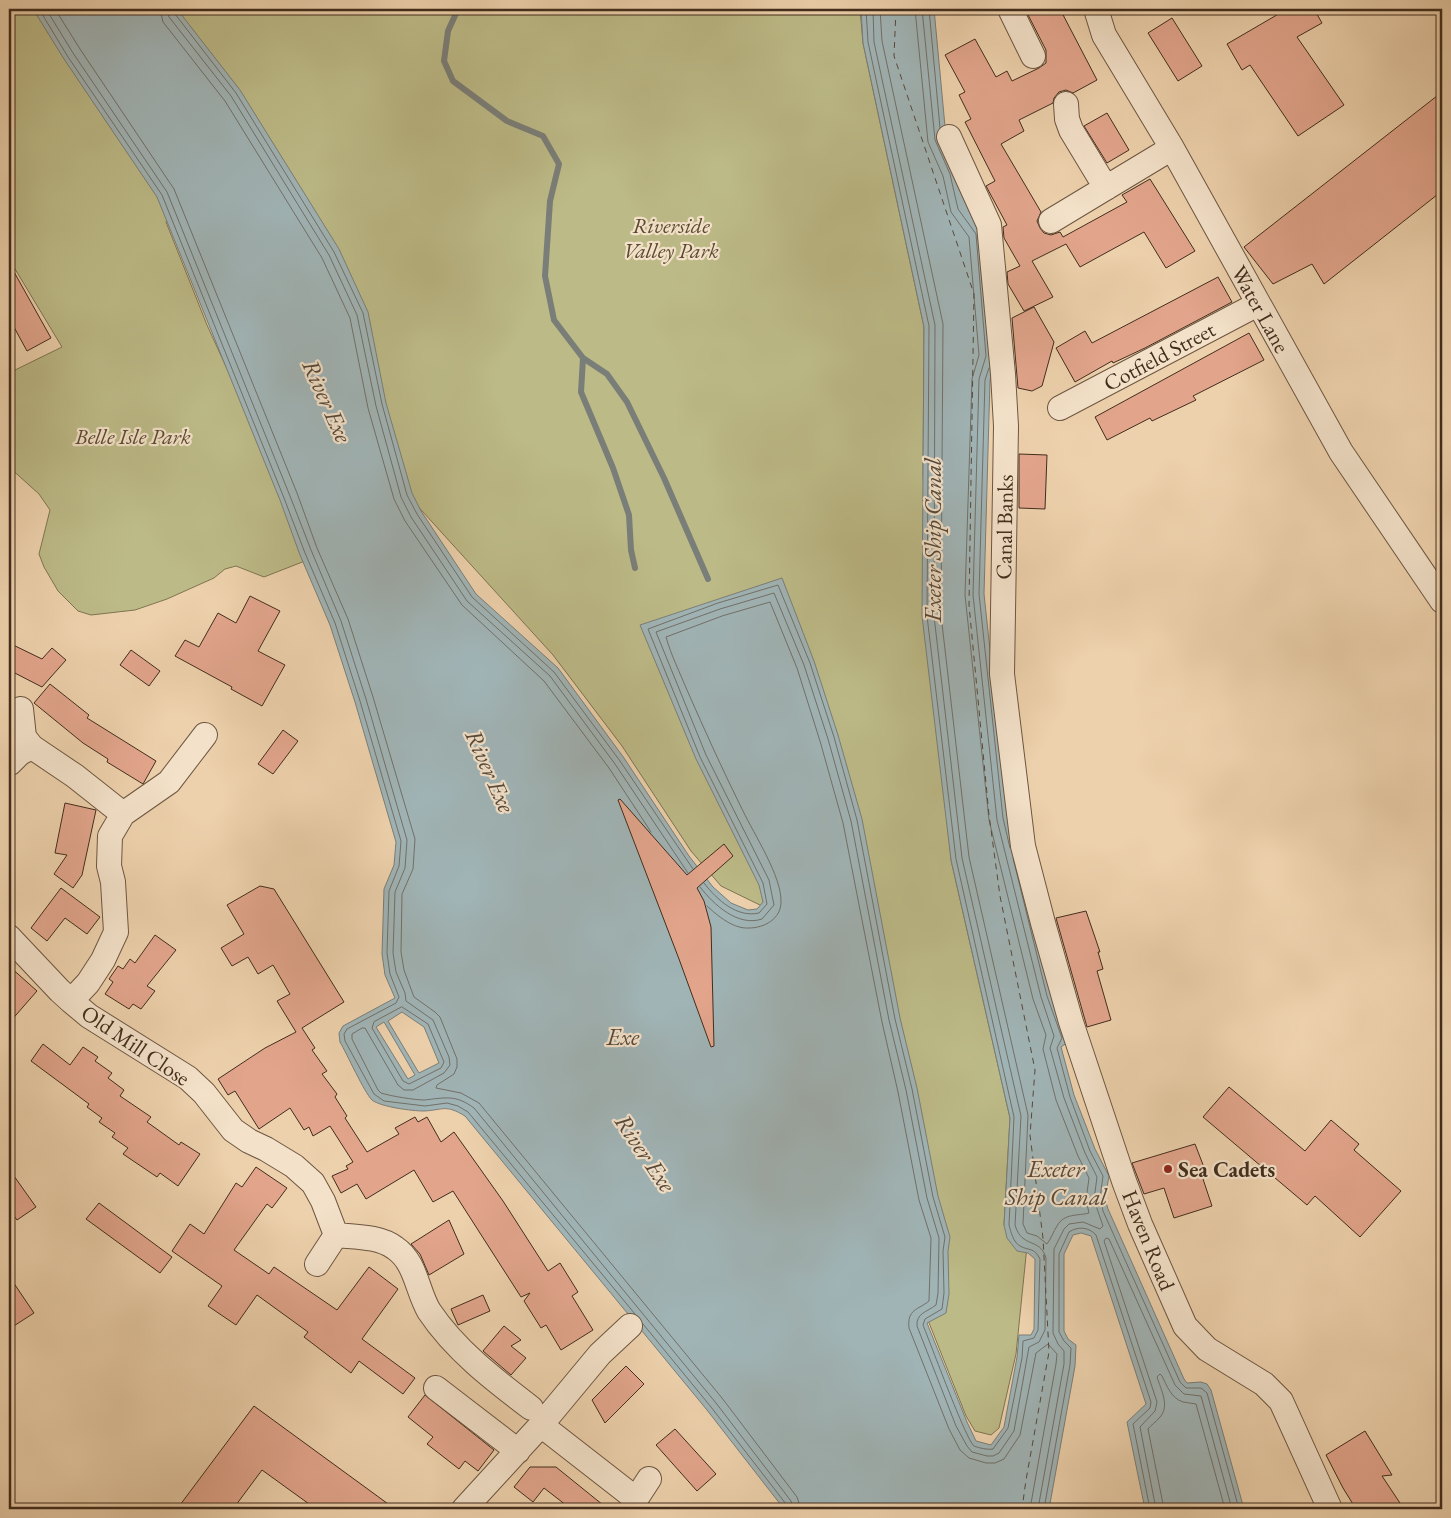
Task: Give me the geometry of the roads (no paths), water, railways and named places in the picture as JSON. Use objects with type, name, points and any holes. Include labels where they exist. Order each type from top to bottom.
[{"type":"street","points":[[1010,9],[1032,56]]},
{"type":"street","name":"Water Lane","points":[[1096,9],[1104,35],[1172,148],[1341,452],[1442,601]]},
{"type":"street","points":[[1066,104],[1067,119],[1072,130],[1106,188]]},
{"type":"street","name":"Canal Banks","points":[[949,136],[990,225],[1006,426],[1002,674],[1023,846],[1043,923]]},
{"type":"street","points":[[1051,221],[1172,148]]},
{"type":"street","name":"Cotfield Street","points":[[1060,408],[1258,304]]},
{"type":"street","points":[[20,709],[24,737],[32,747],[75,776],[123,814]]},
{"type":"street","points":[[71,1001],[88,983],[103,960],[116,932],[113,882],[108,866],[110,836],[123,814],[169,782],[205,735]]},
{"type":"street","points":[[10,763],[20,752],[32,747]]},
{"type":"street","name":"Haven Road","points":[[1043,923],[1071,1022],[1124,1181],[1140,1224],[1185,1326],[1207,1349],[1264,1384],[1281,1401],[1330,1509]]},
{"type":"street","name":"Old Mill Close","points":[[9,937],[71,1001],[90,1016],[188,1078],[204,1093],[233,1130],[294,1166],[313,1183],[336,1235]]},
{"type":"street","points":[[317,1264],[336,1235],[379,1241],[395,1247],[410,1265],[428,1310],[453,1342],[494,1380],[636,1499],[650,1479]]},
{"type":"street","points":[[464,1509],[518,1451],[536,1417],[630,1326]]},
{"type":"street","points":[[436,1388],[518,1451]]},
{"type":"water","points":[[33,9],[177,9],[240,90],[339,249],[368,312],[386,403],[412,493],[421,511],[476,594],[558,668],[624,758],[689,856],[713,887],[731,903],[748,910],[757,909],[763,902],[759,885],[696,759],[640,625],[782,578],[814,661],[862,819],[900,1018],[917,1088],[938,1196],[950,1237],[948,1251],[949,1294],[946,1313],[927,1323],[976,1441],[991,1445],[1004,1427],[1017,1357],[1019,1335],[1031,1335],[1034,1329],[1035,1259],[1028,1253],[1017,1251],[1007,1238],[1004,1225],[1010,1118],[951,860],[922,616],[924,327],[863,43],[861,9],[934,9],[946,137],[987,229],[998,358],[990,380],[984,594],[1008,818],[1068,1042],[1061,1047],[1074,1095],[1095,1149],[1109,1176],[1105,1199],[1108,1209],[1184,1379],[1187,1383],[1201,1382],[1207,1384],[1211,1390],[1244,1509],[1145,1509],[1127,1422],[1146,1404],[1091,1236],[1081,1233],[1073,1235],[1064,1254],[1064,1331],[1068,1339],[1076,1345],[1075,1366],[1049,1509],[784,1509],[707,1410],[465,1116],[449,1109],[412,1110],[389,1107],[372,1100],[340,1042],[339,1033],[343,1026],[395,998],[385,975],[382,954],[384,889],[394,865],[396,842],[355,702],[330,625],[300,555],[280,500],[157,197],[64,59]],"holes":[[[402,1012],[424,1027],[439,1063],[419,1073],[388,1021]],[[384,1022],[415,1075],[408,1079],[376,1027]]]},
{"type":"waterway","points":[[458,9],[448,31],[444,61],[453,81],[507,121],[543,136],[559,164],[550,201],[545,276],[554,320],[583,358],[607,374],[627,402],[664,478],[708,579]]},
{"type":"waterway","points":[[583,358],[581,392],[613,468],[629,515],[631,550],[635,568]]},
{"type":"place","name":"Sea Cadets","points":[[1168,1169]]},
{"type":"park label","name":"Riverside Valley Park","points":[[671,238]]},
{"type":"park label","name":"Belle Isle Park","points":[[133,436]]},
{"type":"water label","name":"River Exe","points":[[327,401]]},
{"type":"water label","name":"Exeter Ship Canal","points":[[933,540]]},
{"type":"water label","name":"River Exe","points":[[490,771]]},
{"type":"water label","name":"Exe","points":[[623,1037]]},
{"type":"water label","name":"River Exe","points":[[645,1153]]},
{"type":"water label","name":"Exeter Ship Canal","points":[[1056,1183]]}]
